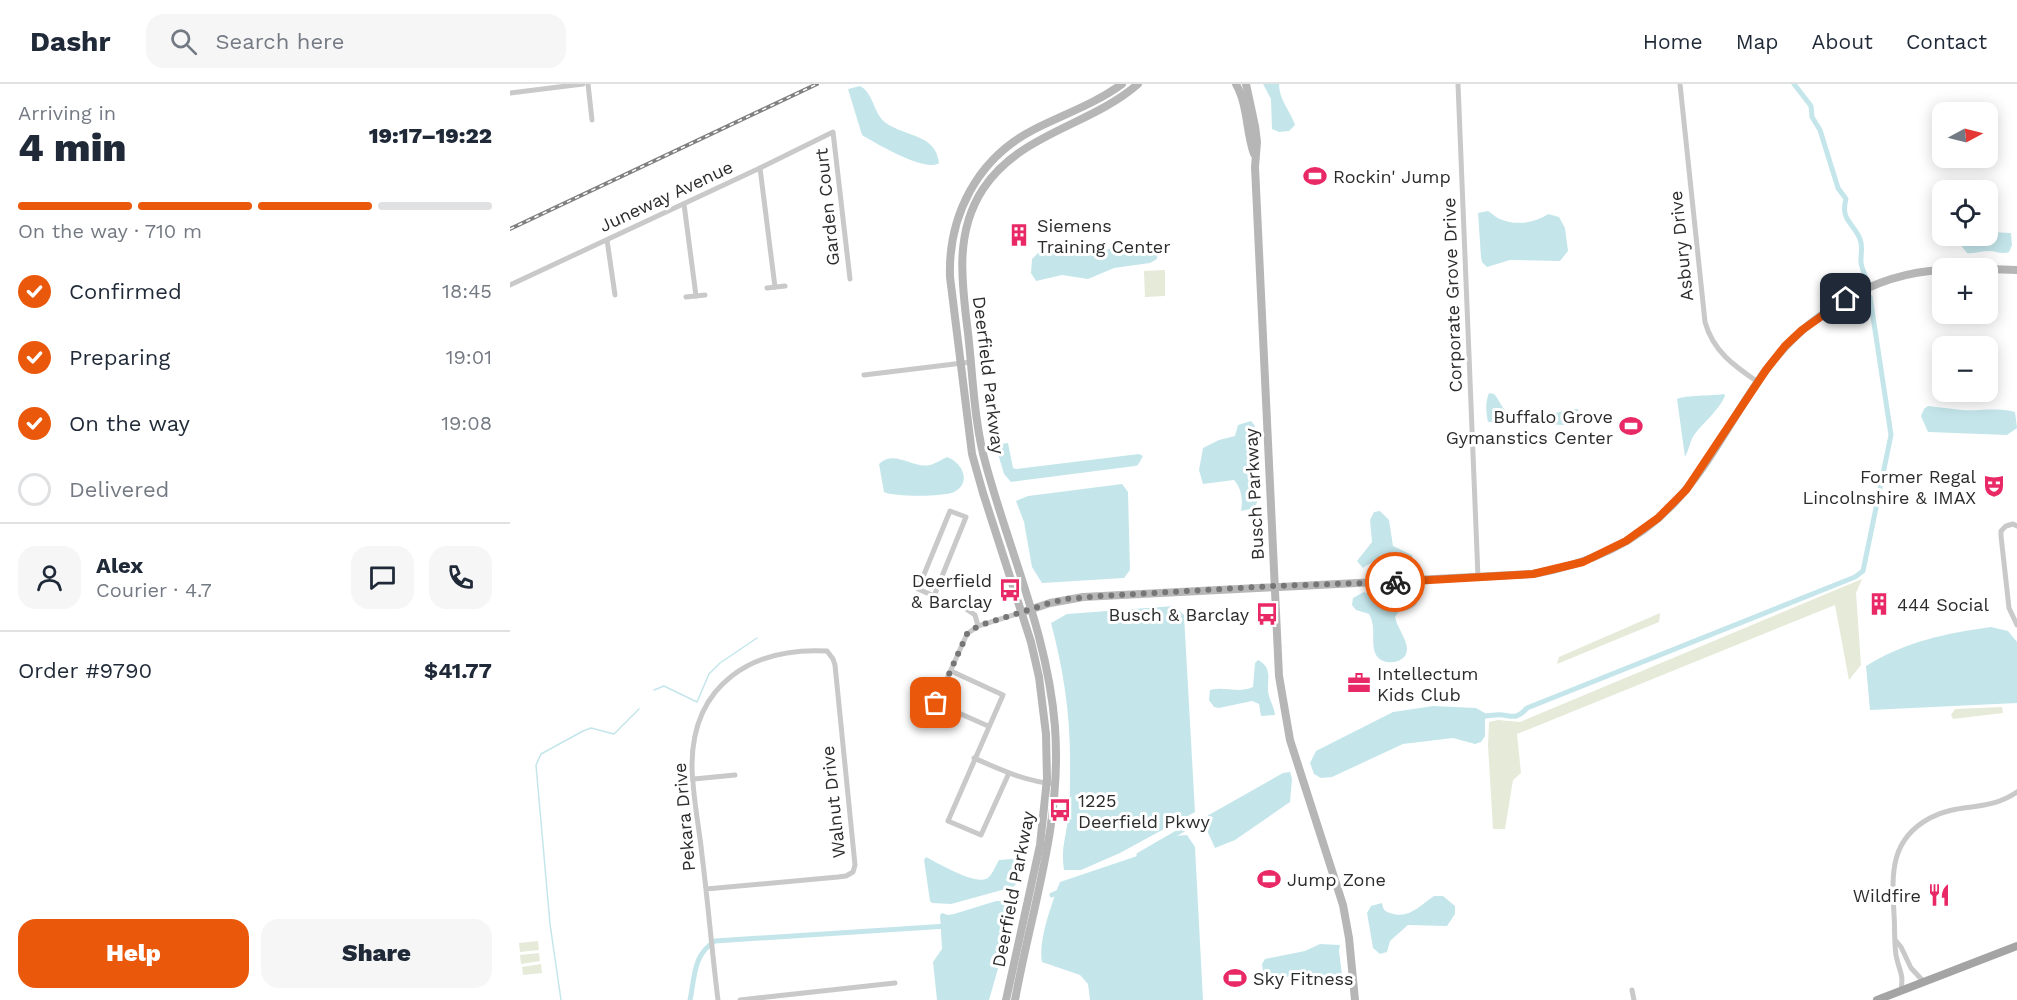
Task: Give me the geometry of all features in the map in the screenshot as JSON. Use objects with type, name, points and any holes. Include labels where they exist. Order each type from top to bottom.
[{"type":"main road","points":[[1877,1000],[2017,946]]},
{"type":"street","points":[[510,93],[583,84]]},
{"type":"street","points":[[588,84],[592,120]]},
{"type":"street","name":"Deerfield Parkway","points":[[1006,1000],[1040,845],[1047,783],[1047,742],[1040,677],[1023,612],[976,472],[969,438],[950,278],[951,248],[958,214],[974,183],[993,159],[1016,140],[1098,99],[1122,84]]},
{"type":"street","name":"Deerfield Parkway","points":[[1015,1000],[1049,845],[1056,784],[1055,728],[1051,690],[1031,609],[985,462],[971,362],[962,259],[968,222],[984,188],[999,170],[1026,147],[1111,105],[1138,84]]},
{"type":"street","name":"Busch Parkway","points":[[1236,84],[1244,106],[1254,156],[1276,652],[1290,740],[1343,905],[1349,938],[1355,1000]]},
{"type":"street","name":"Busch Parkway","points":[[1246,84],[1257,142],[1254,156]]},
{"type":"street","name":"Corporate Grove Drive","points":[[1458,84],[1478,578]]},
{"type":"street","name":"Asbury Drive","points":[[1680,84],[1705,322],[1713,340],[1726,359],[1758,382]]},
{"type":"street","name":"Juneway Avenue","points":[[510,285],[833,132]]},
{"type":"street","name":"Garden Court","points":[[833,132],[850,279]]},
{"type":"street","points":[[760,168],[775,287]]},
{"type":"street","points":[[684,204],[696,296]]},
{"type":"street","points":[[607,240],[615,296]]},
{"type":"street","points":[[1998,269],[2017,270]]},
{"type":"street","points":[[988,726],[936,703],[967,634],[978,626],[1066,599],[1273,586],[1533,574],[1569,566],[1607,551],[1643,530],[1686,490],[1758,382],[1785,346],[1802,330],[1846,299],[1888,281],[1932,271]]},
{"type":"street","points":[[767,288],[785,286]]},
{"type":"street","points":[[686,297],[705,295]]},
{"type":"street","points":[[864,375],[971,362]]},
{"type":"street","points":[[934,596],[966,517],[950,511],[918,589],[934,596],[966,609],[975,615],[978,626]]},
{"type":"street","points":[[2017,526],[2013,524],[2006,526],[2001,531],[2009,608],[2017,623]]},
{"type":"street","name":"Pekara Drive","points":[[718,1000],[694,779],[693,754],[698,726],[708,701],[737,671],[764,658],[822,651],[831,654]]},
{"type":"street","name":"Walnut Drive","points":[[706,889],[838,877],[853,872],[855,865],[835,665],[831,654]]},
{"type":"street","name":"Deerfield Parkway","points":[[951,671],[1003,695],[948,821],[981,835],[1009,774]]},
{"type":"street","points":[[974,758],[1009,774],[1056,784]]},
{"type":"street","points":[[694,779],[735,775]]},
{"type":"street","points":[[1900,991],[1903,975],[1897,957],[1892,884],[1894,863],[1899,849],[1907,838],[1928,819],[1942,813],[1992,805],[2006,800],[2017,792]]},
{"type":"street","points":[[1896,941],[1911,968],[1924,982]]},
{"type":"street","points":[[740,1000],[896,983]]},
{"type":"street","points":[[1632,990],[1634,1000]]},
{"type":"green space","points":[[1165,270],[1165,296],[1145,297],[1144,271]]},
{"type":"green space","points":[[1862,579],[1856,593],[1861,665],[1849,680],[1835,605],[1517,734],[1521,773],[1513,780],[1505,829],[1493,829],[1488,745],[1489,722],[1498,720],[1520,722]]},
{"type":"green space","points":[[1660,613],[1659,622],[1557,664],[1559,657]]},
{"type":"green space","points":[[2002,707],[2003,713],[1953,719],[1951,715],[1955,709]]},
{"type":"green space","points":[[538,941],[539,950],[520,952],[519,943]]},
{"type":"green space","points":[[539,953],[540,961],[521,964],[520,955]]},
{"type":"green space","points":[[541,964],[542,973],[523,975],[522,967]]},
{"type":"water","points":[[1263,84],[1279,84],[1279,90],[1295,125],[1289,131],[1279,132],[1272,129],[1271,99]]},
{"type":"water","points":[[860,86],[868,93],[878,114],[886,123],[926,141],[937,154],[939,163],[932,165],[912,161],[862,135],[848,89]]},
{"type":"water","points":[[1488,211],[1498,218],[1519,223],[1537,220],[1548,214],[1559,217],[1565,228],[1568,251],[1560,261],[1510,260],[1487,267],[1481,257],[1478,213]]},
{"type":"water","points":[[1998,232],[2011,233],[2012,245],[2009,252],[1967,253],[1962,246],[1998,246]]},
{"type":"water","points":[[1145,243],[1153,244],[1158,249],[1157,259],[1150,263],[1114,268],[1088,279],[1062,275],[1036,281],[1031,273],[1032,259],[1038,253],[1098,251]]},
{"type":"water","points":[[1489,393],[1494,394],[1506,411],[1515,416],[1532,417],[1578,409],[1578,421],[1566,425],[1488,422],[1486,407]]},
{"type":"water","points":[[1724,394],[1718,407],[1694,435],[1685,457],[1677,399]]},
{"type":"water","points":[[1928,406],[2015,412],[2017,428],[2007,435],[1928,432],[1921,416]]},
{"type":"water","points":[[1251,421],[1255,426],[1249,471],[1258,497],[1255,508],[1241,511],[1241,495],[1234,480],[1203,484],[1199,470],[1203,448],[1219,440],[1235,436],[1238,425]]},
{"type":"water","points":[[1008,443],[1013,468],[1016,469],[1139,454],[1143,456],[1135,466],[1011,482],[1004,474],[996,447]]},
{"type":"water","points":[[947,457],[961,468],[963,473],[963,484],[954,492],[919,496],[884,492],[879,464],[885,460],[891,458],[923,465],[932,464]]},
{"type":"water","points":[[1122,484],[1128,492],[1130,570],[1124,578],[1042,583],[1032,567],[1024,522],[1016,501],[1028,496]]},
{"type":"water","points":[[1380,511],[1389,520],[1393,546],[1412,555],[1413,561],[1410,565],[1383,560],[1363,568],[1357,561],[1372,542],[1370,520],[1374,512]]},
{"type":"water","points":[[1364,592],[1374,596],[1410,594],[1414,596],[1417,603],[1409,609],[1399,611],[1395,617],[1407,648],[1404,658],[1389,662],[1379,659],[1376,655],[1373,625],[1369,614],[1356,610],[1352,605],[1353,598]]},
{"type":"water","points":[[1174,606],[1184,615],[1195,812],[1120,853],[1081,870],[1064,870],[1063,850],[1070,801],[1069,732],[1063,677],[1051,623],[1067,614]]},
{"type":"water","points":[[1991,627],[2008,631],[2017,642],[2017,703],[1870,710],[1866,666],[1895,651],[1926,640]]},
{"type":"water","points":[[1258,660],[1268,672],[1268,691],[1275,715],[1261,716],[1259,704],[1252,701],[1214,707],[1209,700],[1210,690],[1242,690],[1253,687],[1255,663]]},
{"type":"water","points":[[1433,706],[1476,708],[1490,716],[1485,719],[1485,736],[1481,742],[1475,744],[1453,738],[1403,744],[1332,777],[1321,778],[1314,774],[1310,763],[1316,751],[1393,712]]},
{"type":"water","points":[[1290,772],[1292,779],[1290,802],[1235,840],[1215,848],[1206,828],[1207,816],[1283,773]]},
{"type":"water","points":[[1187,835],[1195,847],[1203,1000],[1090,1000],[1088,984],[1080,975],[1042,962],[1044,933],[1060,882],[1143,854],[1175,836]]},
{"type":"water","points":[[926,857],[968,877],[984,880],[989,877],[999,860],[1024,858],[1013,887],[951,904],[930,901],[924,860]]},
{"type":"water","points":[[1434,896],[1443,896],[1455,906],[1455,914],[1447,926],[1408,925],[1390,941],[1387,952],[1380,954],[1373,948],[1367,913],[1371,906],[1382,903],[1386,911],[1403,915]]},
{"type":"water","points":[[996,901],[1006,901],[1014,913],[989,1000],[937,1000],[933,962],[942,949],[940,915],[942,913],[954,914]]},
{"type":"water","points":[[1320,944],[1340,945],[1342,975],[1325,977],[1309,971],[1297,973],[1279,983],[1267,983],[1262,964],[1265,959],[1305,951]]},
{"type":"waterway","points":[[1794,84],[1811,106],[1812,117],[1820,130],[1838,188],[1846,199],[1846,216],[1860,239],[1861,264],[1866,278]]},
{"type":"waterway","points":[[1485,716],[1519,715],[1527,708],[1855,577],[1863,571],[1891,435],[1870,297]]},
{"type":"waterway","points":[[654,690],[664,686],[697,702],[709,674],[720,663],[757,638]]},
{"type":"waterway","points":[[561,1000],[550,924],[536,765],[541,754],[583,731],[591,728],[614,734],[639,709]]},
{"type":"waterway","points":[[1139,855],[1196,822],[1210,819]]},
{"type":"waterway","points":[[1052,895],[1063,890]]},
{"type":"waterway","points":[[690,1000],[699,959],[715,941],[947,926]]},
{"type":"railway","points":[[510,229],[817,84]]},
{"type":"way so far","points":[[936,703],[967,634],[978,626],[1050,603],[1083,597],[1273,586],[1395,582]]},
{"type":"place","name":"Rockin' Jump","points":[[1315,176]]},
{"type":"place","name":"Siemens Training Center","points":[[1019,235]]},
{"type":"place","name":"Buffalo Grove Gymanstics Center","points":[[1631,426]]},
{"type":"place","name":"Former Regal Lincolnshire & IMAX","points":[[1994,486]]},
{"type":"place","name":"Deerfield & Barclay","points":[[1010,590]]},
{"type":"place","name":"444 Social","points":[[1879,604]]},
{"type":"place","name":"Busch & Barclay","points":[[1267,614]]},
{"type":"place","name":"Intellectum Kids Club","points":[[1359,683]]},
{"type":"place","name":"1225 Deerfield Pkwy","points":[[1060,810]]},
{"type":"place","name":"Jump Zone","points":[[1269,879]]},
{"type":"place","name":"Wildfire","points":[[1939,895]]},
{"type":"place","name":"Sky Fitness","points":[[1235,978]]},
{"type":"route","points":[[1395,582],[1533,574],[1583,562],[1626,541],[1658,518],[1686,490],[1766,370],[1785,346],[1802,330],[1846,299]]}]
